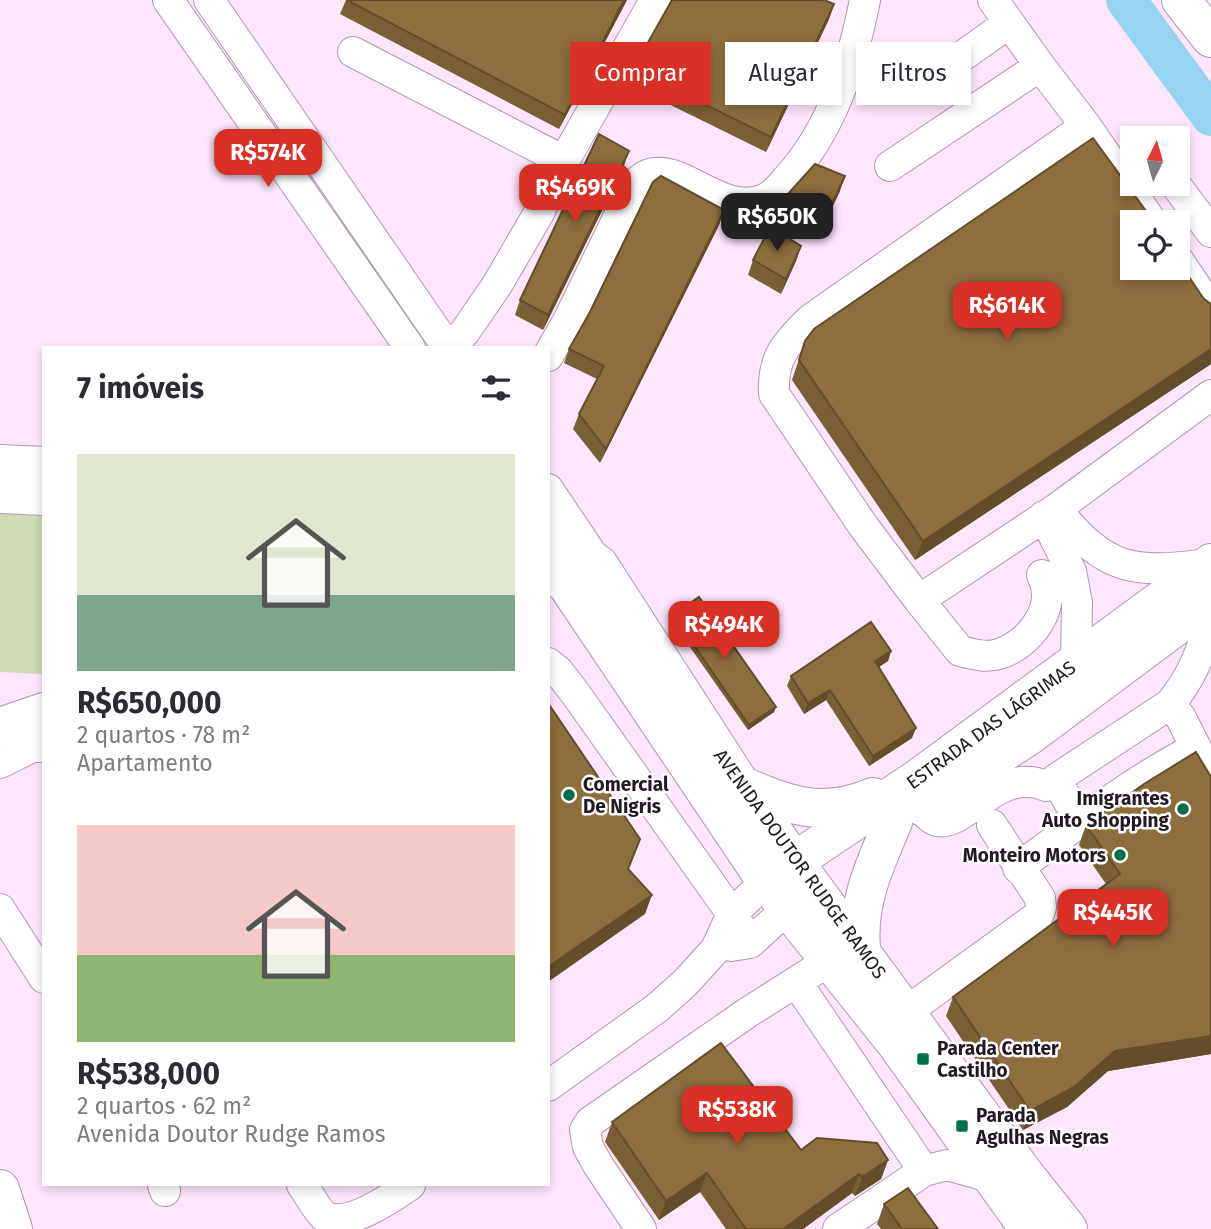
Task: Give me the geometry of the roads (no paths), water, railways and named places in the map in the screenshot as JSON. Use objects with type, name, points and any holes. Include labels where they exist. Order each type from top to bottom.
[{"type":"main road","points":[[1181,0],[1211,38]]},
{"type":"main road","points":[[0,464],[42,466]]},
{"type":"main road","points":[[0,494],[42,496]]},
{"type":"main road","points":[[550,528],[599,565]]},
{"type":"main road","name":"AVENIDA DOUTOR RUDGE RAMOS","points":[[599,565],[741,785],[790,883]]},
{"type":"main road","name":"AVENIDA DOUTOR RUDGE RAMOS","points":[[554,571],[845,955],[1068,1229]]},
{"type":"main road","name":"ESTRADA DAS LÁGRIMAS","points":[[910,803],[1076,663],[1211,576]]},
{"type":"main road","name":"ESTRADA DAS LÁGRIMAS","points":[[790,883],[910,803],[1030,735],[1211,576]]},
{"type":"main road","points":[[0,704],[42,709]]},
{"type":"main road","points":[[0,727],[42,710]]},
{"type":"main road","points":[[741,785],[784,804],[804,808],[862,802],[910,803],[863,897],[859,923],[845,955]]},
{"type":"main road","name":"AVENIDA DOUTOR RUDGE RAMOS","points":[[845,955],[895,1042],[944,1157],[991,1177],[1029,1229]]},
{"type":"main road","points":[[0,1189],[13,1229]]},
{"type":"main road","points":[[0,1223],[2,1229]]},
{"type":"street","points":[[168,0],[409,346]]},
{"type":"street","points":[[209,0],[447,346]]},
{"type":"street","points":[[450,346],[464,333],[497,285],[540,211],[556,172],[655,0]]},
{"type":"street","points":[[550,352],[632,187],[642,177],[654,173],[667,175],[728,200],[743,202],[762,200],[776,191],[802,163],[822,130],[846,74],[857,40],[865,0]]},
{"type":"street","points":[[969,42],[1001,11],[1144,210]]},
{"type":"street","points":[[352,52],[564,161]]},
{"type":"street","points":[[890,166],[1040,66]]},
{"type":"street","points":[[1042,575],[1046,586],[1043,614],[1036,627],[1016,646],[997,655],[987,656],[960,651],[864,527],[783,409],[774,394],[773,379],[778,358],[790,338],[811,319],[1086,126]]},
{"type":"street","points":[[1184,196],[1211,232]]},
{"type":"street","points":[[1190,278],[1211,309]]},
{"type":"street","points":[[919,600],[1050,512],[1211,396]]},
{"type":"street","name":"AVENIDA DOUTOR RUDGE RAMOS","points":[[550,492],[599,565]]},
{"type":"street","points":[[1050,512],[1109,560],[1134,567],[1211,576]]},
{"type":"street","points":[[1050,512],[1071,571],[1077,603],[1076,663]]},
{"type":"street","points":[[1080,822],[1056,779],[1170,704],[1187,683],[1203,647],[1211,620]]},
{"type":"street","points":[[550,665],[575,693],[750,943]]},
{"type":"street","points":[[1170,704],[1181,718],[1211,777]]},
{"type":"street","points":[[0,763],[32,747],[42,747]]},
{"type":"street","points":[[1018,868],[1080,822],[1176,758],[1196,748]]},
{"type":"street","points":[[910,803],[933,820],[941,822],[1017,782],[1030,781],[1046,786]]},
{"type":"street","points":[[917,1004],[1038,916],[1040,898],[992,825]]},
{"type":"street","points":[[550,1081],[657,1008],[685,983],[716,949],[732,914],[790,883]]},
{"type":"street","points":[[716,949],[750,943],[790,883]]},
{"type":"street","points":[[0,909],[42,975]]},
{"type":"street","points":[[641,1229],[593,1156],[584,1136],[590,1122],[747,1013],[845,955]]},
{"type":"street","points":[[797,984],[944,1157],[838,1229]]},
{"type":"street","points":[[303,1186],[324,1216],[346,1223],[370,1213],[409,1186]]},
{"type":"waterway","points":[[1126,0],[1211,116]]},
{"type":"place","name":"Comercial De Nigris","points":[[569,795]]},
{"type":"place","name":"Imigrantes Auto Shopping","points":[[1183,809]]},
{"type":"place","name":"Monteiro Motors","points":[[1120,855]]},
{"type":"place","name":"Parada Center Castilho","points":[[923,1059]]},
{"type":"place","name":"Parada Agulhas Negras","points":[[962,1126]]}]
